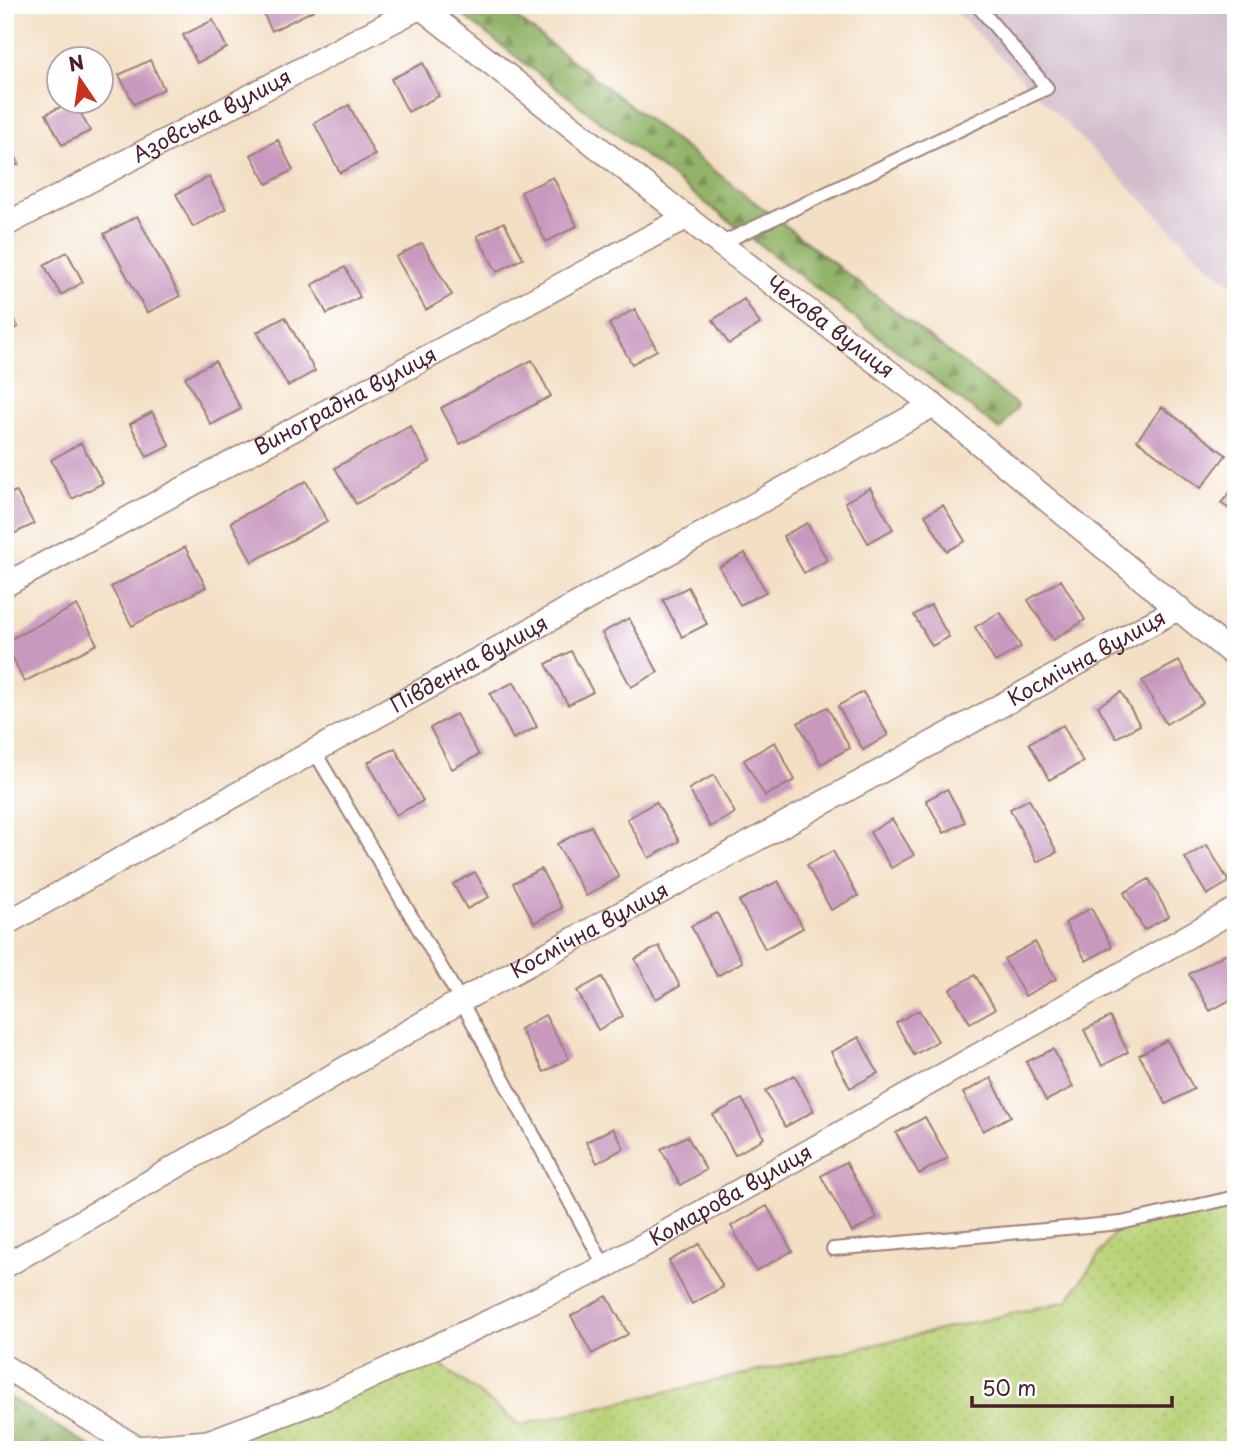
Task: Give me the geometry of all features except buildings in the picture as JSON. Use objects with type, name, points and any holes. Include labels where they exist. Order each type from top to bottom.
[{"type":"street","name":"Чехова вулиця","points":[[419,6],[720,244],[933,405],[1236,657]]},
{"type":"street","name":"Азовська вулиця","points":[[5,225],[419,6]]},
{"type":"street","name":"Виноградна вулиця","points":[[5,585],[687,218]]},
{"type":"street","name":"Південна вулиця","points":[[5,924],[313,749],[933,405]]},
{"type":"street","name":"Космічна вулиця","points":[[5,1265],[461,1001],[1179,608]]},
{"type":"street","name":"Комарова вулиця","points":[[5,1367],[137,1448],[208,1442],[326,1398],[605,1267],[1236,909]]},
{"type":"lane","points":[[720,244],[1047,88],[976,5]]},
{"type":"lane","points":[[313,749],[461,1001],[605,1267]]},
{"type":"lane","points":[[833,1249],[1121,1223],[1236,1197]]},
{"type":"shaded area","points":[[949,5],[1236,5],[1236,288],[1199,257]]},
{"type":"green space","points":[[449,5],[500,5],[1018,406],[1000,430]]},
{"type":"green space","points":[[1236,1197],[1236,1450],[208,1450],[426,1353],[520,1425],[1067,1301],[1121,1223]]},
{"type":"green space","points":[[5,1395],[96,1450],[25,1450],[5,1438]]}]
